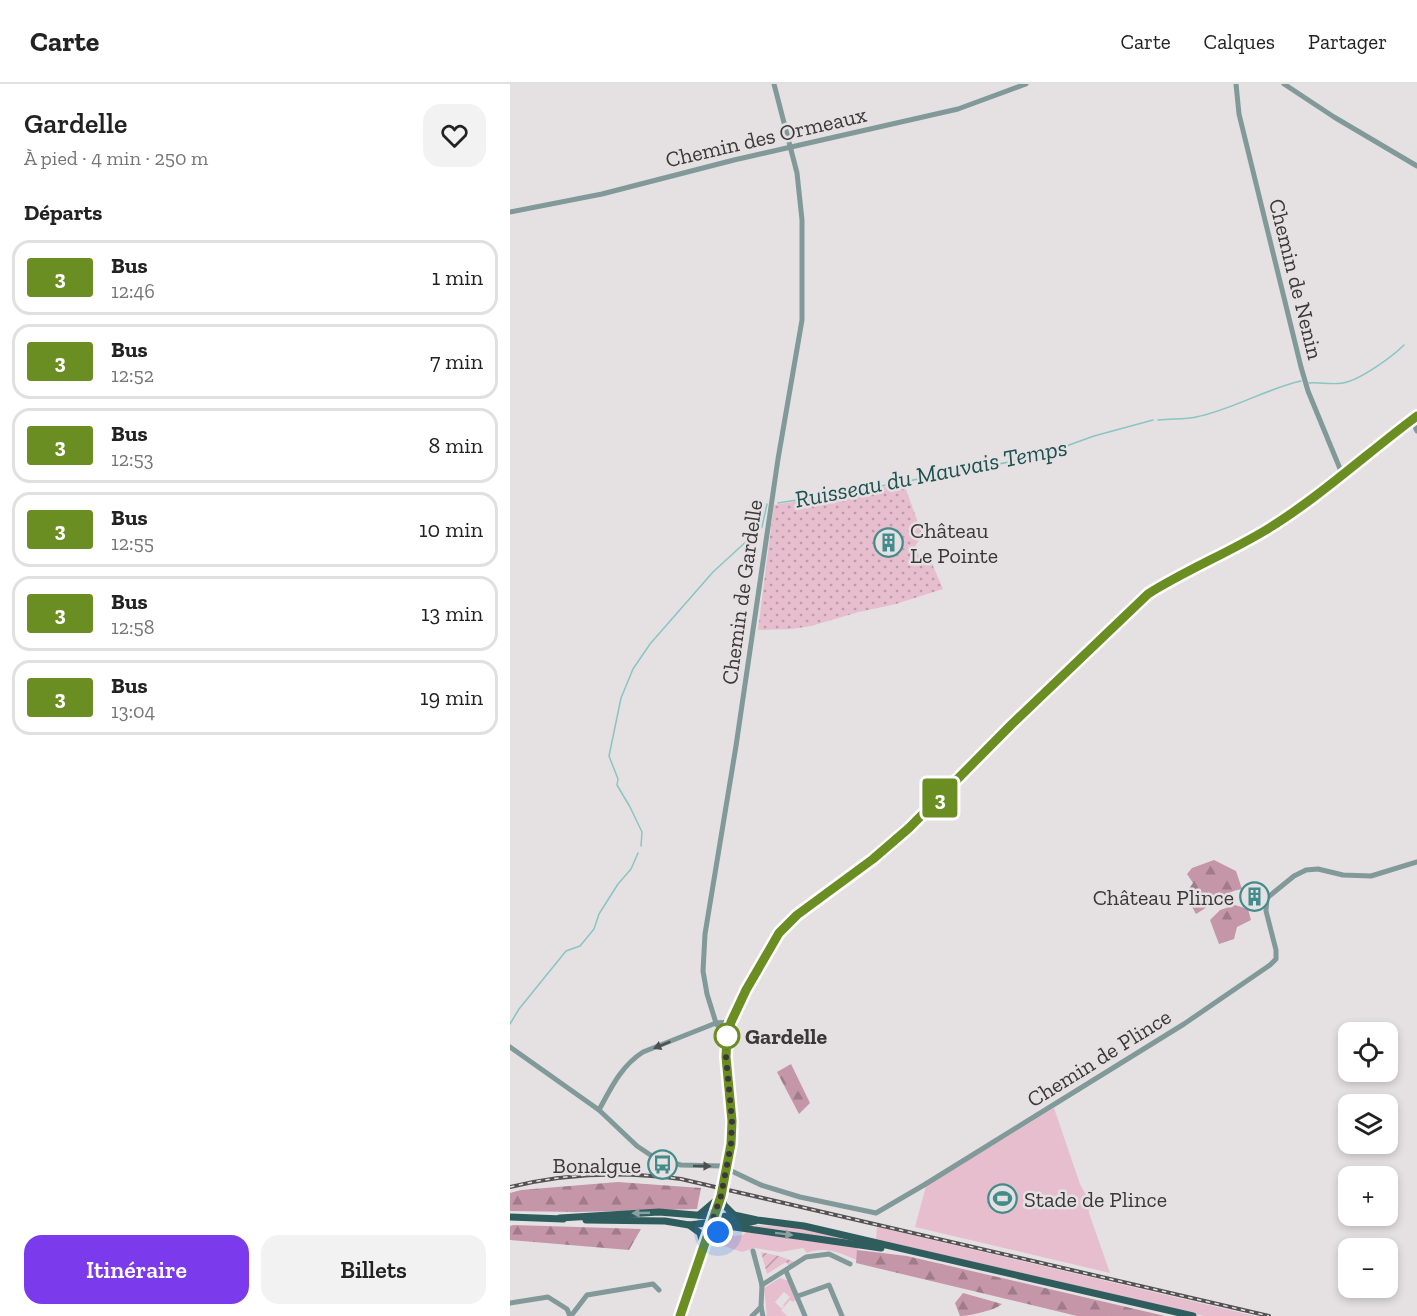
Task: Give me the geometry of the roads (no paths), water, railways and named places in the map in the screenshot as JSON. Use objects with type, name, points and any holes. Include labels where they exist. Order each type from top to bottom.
[{"type":"main road","points":[[680,1316],[721,1196],[727,1168],[732,1121],[726,1057],[727,1036],[746,990],[779,933],[797,915],[909,828],[1012,724],[1148,594],[1168,581],[1268,529],[1343,476],[1414,418]]},
{"type":"main road","points":[[721,1196],[724,1205],[734,1215]]},
{"type":"main road","points":[[699,1215],[721,1196]]},
{"type":"main road","points":[[560,1218],[659,1212],[699,1215],[726,1227],[934,1257]]},
{"type":"main road","points":[[689,1226],[734,1215],[804,1226],[1192,1316]]},
{"type":"main road","points":[[510,1217],[624,1221],[712,1220],[746,1223],[757,1220]]},
{"type":"main road","points":[[665,1221],[689,1226],[702,1236],[705,1242]]},
{"type":"main road","points":[[705,1242],[726,1227]]},
{"type":"street","name":"Chemin de Gardelle","points":[[727,1036],[716,1023],[707,994],[703,971],[705,934],[802,320],[802,220],[797,173],[774,84]]},
{"type":"street","name":"Chemin des Ormeaux","points":[[510,212],[602,194],[734,160],[958,109],[1026,84]]},
{"type":"street","name":"Chemin de Nenin","points":[[1236,84],[1239,114],[1292,334],[1308,391],[1343,476]]},
{"type":"street","points":[[1284,84],[1334,117],[1417,166]]},
{"type":"street","points":[[1414,418],[1417,431]]},
{"type":"street","name":"Chemin de Plince","points":[[727,1168],[761,1185],[800,1197],[872,1212],[880,1211],[1174,1031],[1270,965],[1276,958],[1276,950],[1266,911],[1267,898],[1294,876],[1306,870],[1318,869],[1343,875],[1371,876],[1417,862]]},
{"type":"street","points":[[599,1110],[615,1080],[634,1058],[643,1052],[716,1023],[731,1022]]},
{"type":"street","points":[[510,1047],[599,1110],[637,1146],[655,1158],[681,1165],[727,1168]]},
{"type":"street","points":[[753,1251],[762,1285],[763,1316]]},
{"type":"street","points":[[762,1285],[806,1257],[829,1254],[850,1264]]},
{"type":"street","points":[[786,1271],[805,1316]]},
{"type":"street","points":[[510,1303],[548,1297],[567,1309],[571,1316],[586,1295],[653,1284],[659,1290]]},
{"type":"street","points":[[798,1296],[829,1285],[842,1316]]},
{"type":"street","points":[[752,1316],[761,1307]]},
{"type":"waterway","name":"Ruisseau du Mauvais Temps","points":[[1309,383],[1339,384],[1350,381],[1392,356],[1404,345]]},
{"type":"waterway","name":"Ruisseau du Mauvais Temps","points":[[1158,420],[1191,418],[1209,414],[1301,381]]},
{"type":"waterway","name":"Ruisseau du Mauvais Temps","points":[[778,503],[1036,457],[1094,436],[1153,420]]},
{"type":"waterway","name":"Ruisseau du Mauvais Temps","points":[[641,846],[642,832],[617,785],[618,779],[609,756],[621,698],[633,669],[650,644],[713,572],[762,527],[767,504]]},
{"type":"waterway","name":"Ruisseau du Mauvais Temps","points":[[510,1024],[519,1009],[566,951],[580,946],[594,929],[599,914],[618,884],[631,869],[638,853]]},
{"type":"railway","points":[[510,1187],[574,1176],[616,1174],[681,1179],[1269,1316]]},
{"type":"place","name":"Château Le Pointe","points":[[889,543]]},
{"type":"place","name":"Château Plince","points":[[1255,897]]},
{"type":"place","name":"Gardelle","points":[[727,1036]]},
{"type":"place","name":"Bonalgue","points":[[662,1165]]},
{"type":"place","name":"Stade de Plince","points":[[1003,1199]]}]
